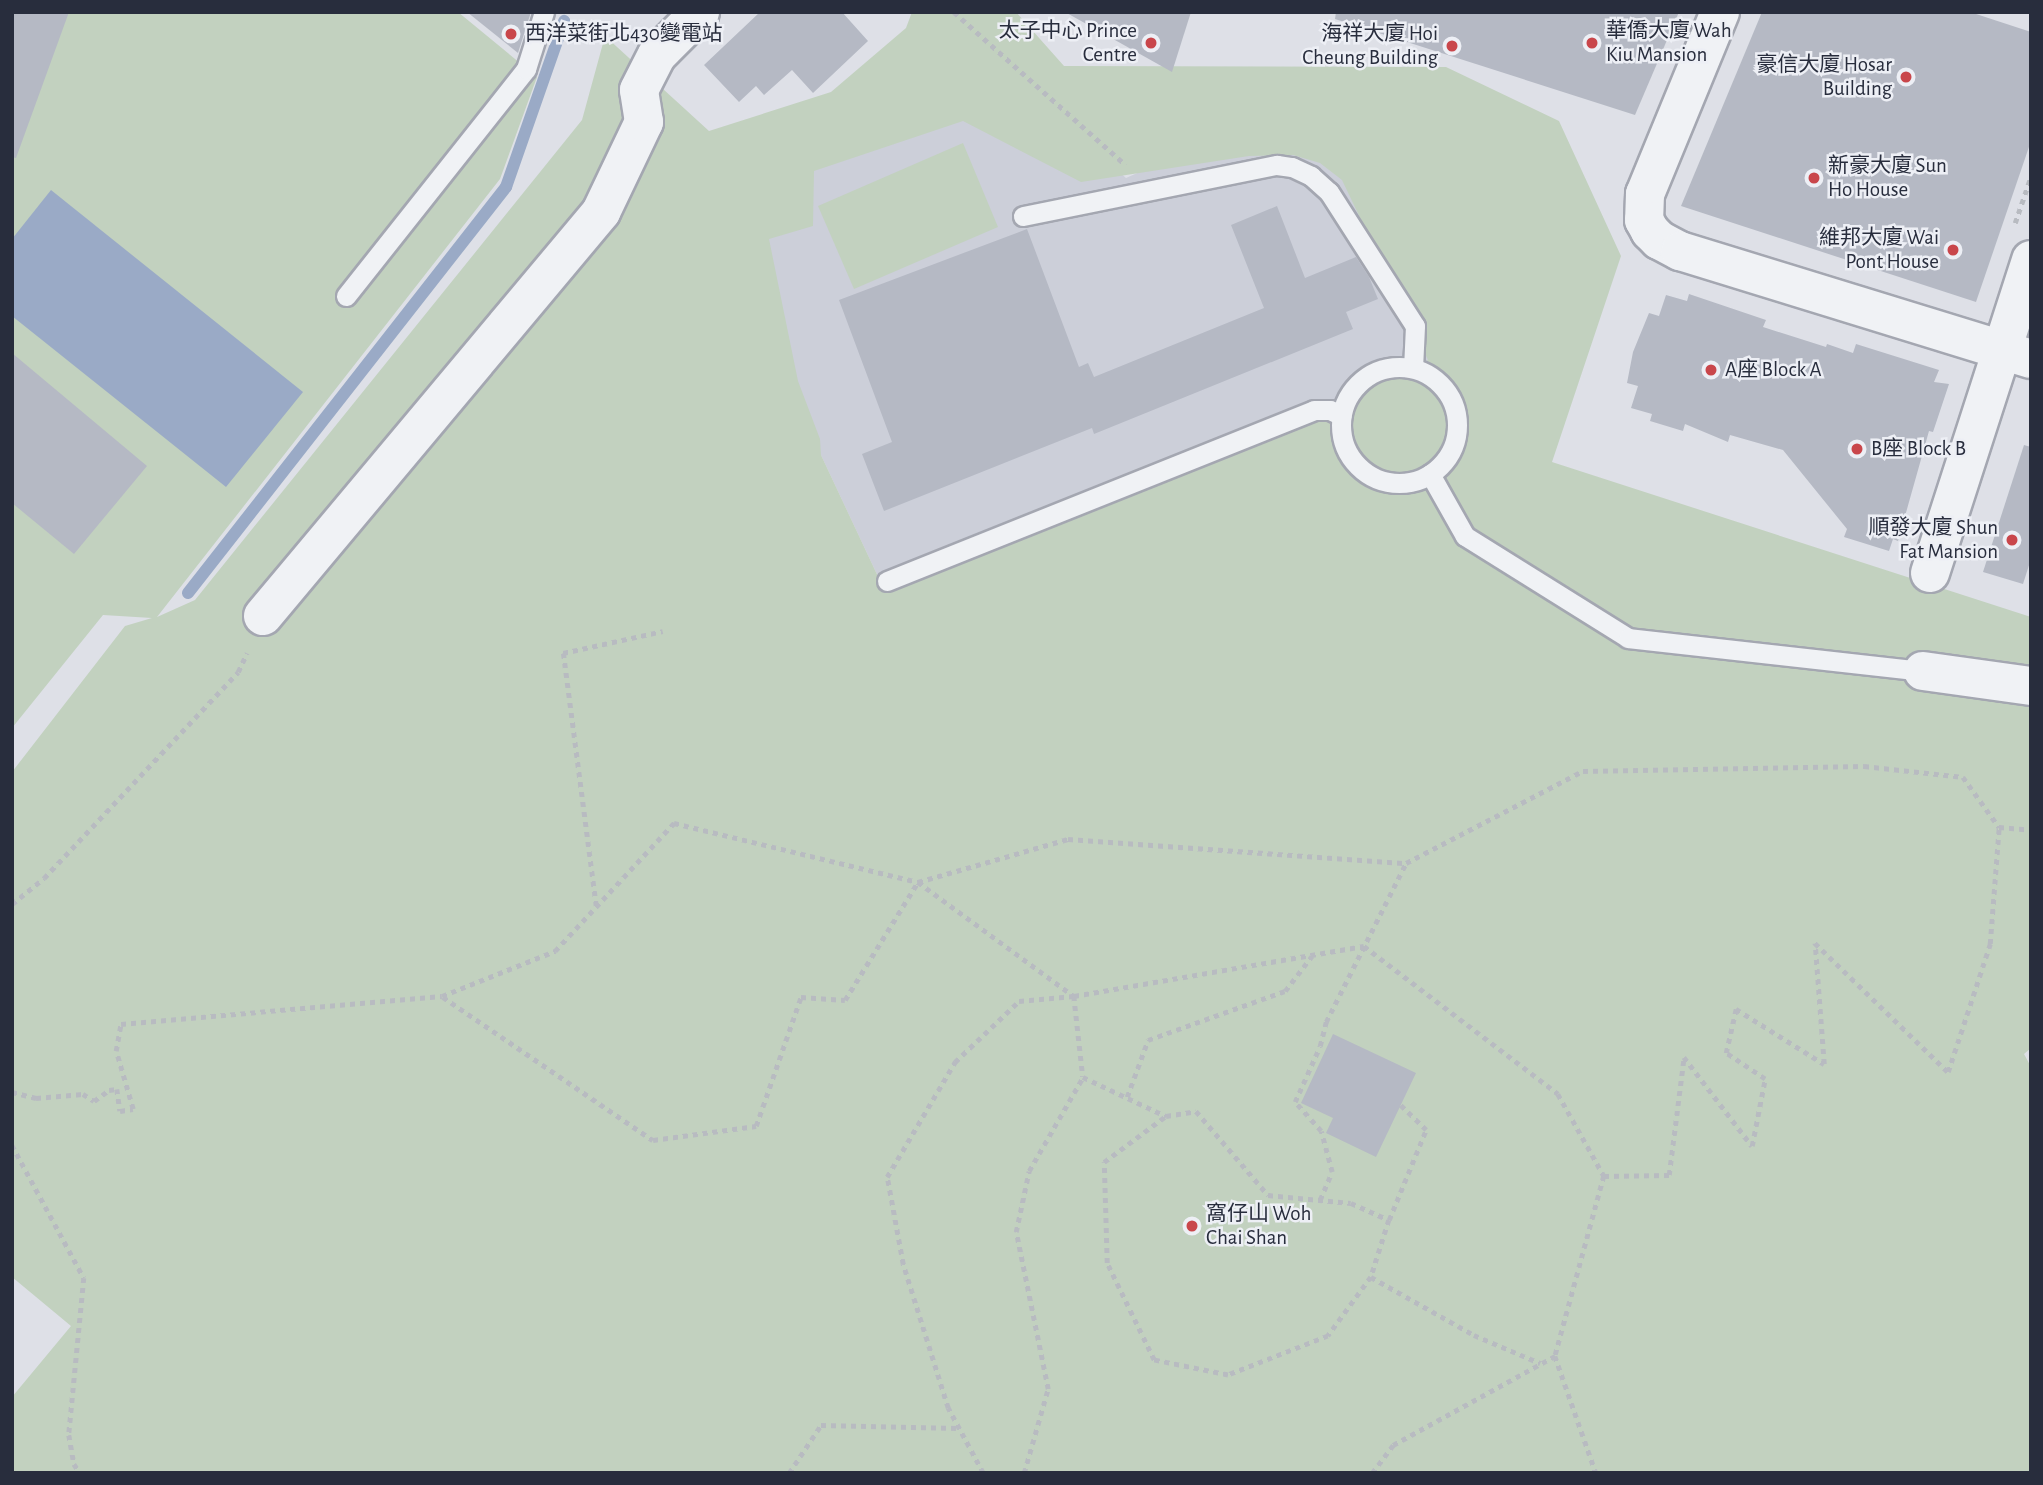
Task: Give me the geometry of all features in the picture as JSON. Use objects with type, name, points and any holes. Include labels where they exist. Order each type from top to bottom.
[{"type":"street","points":[[264,617],[601,212],[644,122],[639,90],[657,55],[700,12]]},
{"type":"street","points":[[1720,12],[1645,194],[1644,220],[1650,231],[1659,240],[1680,251],[2016,354]]},
{"type":"street","points":[[1930,572],[2016,354],[2031,260]]},
{"type":"street","points":[[1923,671],[1979,694],[2031,686]]},
{"type":"lane","points":[[346,296],[526,69],[544,12]]},
{"type":"lane","points":[[1023,216],[1277,165],[1292,167],[1311,176],[1329,192],[1415,326],[1413,368]]},
{"type":"lane","points":[[1394,367],[1413,368],[1431,376],[1445,389],[1455,406],[1458,425],[1454,444],[1444,461],[1430,474],[1413,481],[1394,483],[1376,478],[1360,467],[1349,453],[1342,435],[1342,416],[1348,398],[1367,378],[1394,367]]},
{"type":"lane","points":[[887,581],[1314,410],[1330,410],[1342,416]]},
{"type":"lane","points":[[1430,474],[1465,536],[1628,638],[1923,671]]},
{"type":"path","points":[[954,12],[1154,190]]},
{"type":"path","points":[[12,904],[44,878],[238,672],[264,617]]},
{"type":"path","points":[[596,907],[563,653],[663,631]]},
{"type":"path","points":[[442,996],[653,1140],[756,1126],[802,997],[845,1000],[918,883],[1069,839],[1406,863],[1583,771],[1864,766],[1963,777],[1999,827],[1990,943],[1948,1072],[1815,943],[1825,1064],[1736,1009],[1726,1053],[1765,1079],[1752,1146],[1684,1057],[1669,1175],[1604,1177]]},
{"type":"path","points":[[12,1092],[36,1098],[83,1094],[94,1101],[109,1090],[117,1089],[120,1111],[133,1109],[116,1051],[121,1024],[442,996],[555,951],[674,823],[918,883],[1074,996],[1083,1077],[1028,1171],[1016,1232],[1048,1389],[1024,1473]]},
{"type":"path","points":[[1999,827],[2031,830]]},
{"type":"path","points":[[1320,1200],[1332,1172],[1321,1131],[1295,1102],[1323,1048],[1326,1022],[1406,863]]},
{"type":"path","points":[[983,1473],[948,1408],[903,1264],[887,1177],[955,1062],[1018,1001],[1074,996],[1364,946],[1558,1094],[1604,1177],[1555,1356],[1596,1473]]},
{"type":"path","points":[[1126,1097],[1148,1040],[1285,991],[1313,955]]},
{"type":"path","points":[[1083,1077],[1166,1116]]},
{"type":"path","points":[[1389,1220],[1351,1203],[1268,1195],[1196,1111],[1166,1116],[1104,1162],[1107,1263],[1154,1360],[1228,1375],[1328,1336],[1371,1277],[1389,1220],[1426,1130],[1400,1105]]},
{"type":"path","points":[[12,1145],[84,1278],[69,1435],[74,1464],[80,1473]]},
{"type":"path","points":[[1371,1277],[1474,1335],[1541,1363]]},
{"type":"path","points":[[1373,1473],[1393,1445],[1555,1356]]},
{"type":"path","points":[[789,1473],[821,1425],[958,1428]]},
{"type":"shaded area","points":[[981,51],[1126,178],[1318,93],[1438,362],[1341,424],[882,585],[767,340],[768,148]]},
{"type":"green space","points":[[12,12],[458,12],[537,77],[500,179],[157,617],[195,600],[582,120],[605,36],[709,131],[831,92],[906,28],[912,12],[1016,12],[1064,66],[1446,67],[1559,121],[1621,256],[1552,462],[2031,617],[2031,1048],[2024,1054],[2031,1067],[2031,1473],[12,1473],[12,1397],[71,1326],[12,1277],[12,772],[125,626],[152,618],[103,615],[12,728]],"holes":[[[963,121],[1081,182],[1249,156],[1293,155],[1320,163],[1342,180],[1428,360],[1180,477],[1098,497],[882,585],[821,455],[820,439],[798,381],[769,239],[813,226],[814,171]]]},
{"type":"green space","points":[[963,143],[998,227],[854,289],[818,206]]},
{"type":"water","points":[[51,190],[303,392],[226,487],[12,316],[12,239]]},
{"type":"building","points":[[12,12],[69,12],[16,158],[12,157]]},
{"type":"building","name":"西洋菜街北430變電站","points":[[467,12],[531,12],[518,53]]},
{"type":"building","points":[[760,12],[842,12],[868,41],[813,93],[792,70],[764,95],[756,86],[739,102],[704,65]]},
{"type":"building","name":"太子中心 Prince Centre","points":[[1065,12],[1191,12],[1172,72]]},
{"type":"building","name":"華僑大廈 Wah Kiu Mansion","points":[[1336,12],[1679,12],[1635,115],[1335,19]]},
{"type":"building","points":[[1762,12],[1970,12],[2031,32],[2031,141],[1976,302],[1681,206]]},
{"type":"building","points":[[1277,206],[1305,278],[1356,257],[1369,277],[1378,299],[1346,312],[1353,329],[1094,434],[1092,428],[884,511],[862,454],[892,442],[839,300],[1027,229],[1079,367],[1088,363],[1094,377],[1264,308],[1231,225]]},
{"type":"building","points":[[1689,294],[1766,320],[1763,327],[1826,347],[1827,344],[1853,353],[1856,344],[1939,370],[1934,382],[1949,384],[1933,432],[1929,431],[1898,541],[1893,539],[1889,551],[1844,537],[1847,529],[1783,450],[1730,435],[1728,442],[1685,424],[1683,431],[1650,421],[1652,414],[1631,408],[1638,386],[1627,383],[1633,352],[1649,313],[1659,316],[1666,295],[1687,301]]},
{"type":"building","points":[[12,353],[147,466],[74,554],[12,503]]},
{"type":"building","name":"順發大廈 Shun Fat Mansion","points":[[2024,445],[2031,447],[2031,559],[2023,584],[1983,572]]},
{"type":"building","points":[[1333,1034],[1416,1073],[1376,1157],[1326,1133],[1333,1118],[1301,1103]]},
{"type":"waterway","points":[[188,593],[506,187],[564,21]]},
{"type":"place","name":"西洋菜街北430變電站","points":[[511,34]]},
{"type":"place","name":"太子中心 Prince Centre","points":[[1151,43]]},
{"type":"place","name":"華僑大廈 Wah Kiu Mansion","points":[[1592,43]]},
{"type":"place","name":"海祥大廈 Hoi Cheung Building","points":[[1452,46]]},
{"type":"place","name":"豪信大廈 Hosar Building","points":[[1906,77]]},
{"type":"place","name":"新豪大廈 Sun Ho House","points":[[1814,178]]},
{"type":"place","name":"維邦大廈 Wai Pont House","points":[[1953,250]]},
{"type":"place","name":"A座 Block A","points":[[1711,370]]},
{"type":"place","name":"B座 Block B","points":[[1857,449]]},
{"type":"place","name":"順發大廈 Shun Fat Mansion","points":[[2012,540]]},
{"type":"place","name":"窩仔山 Woh Chai Shan","points":[[1192,1226]]}]
